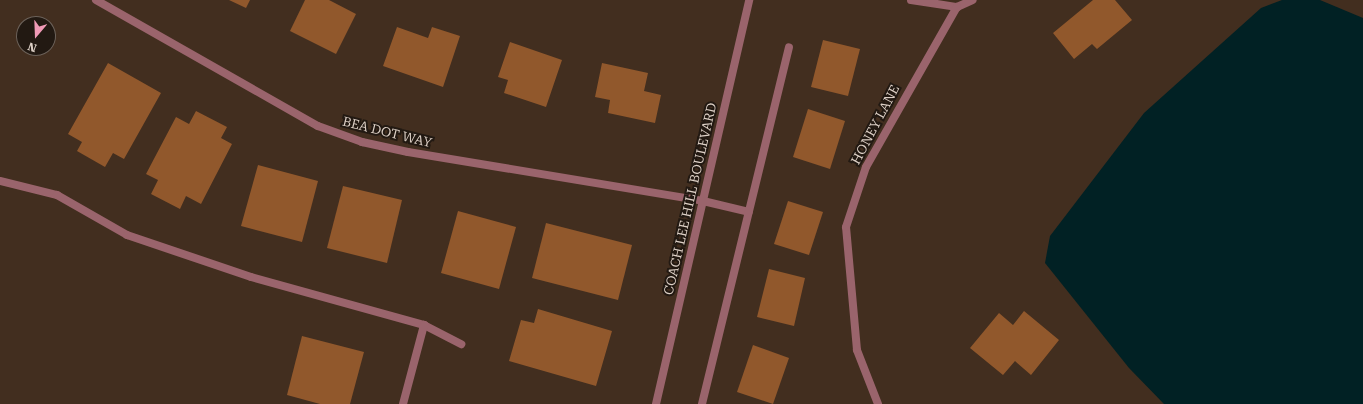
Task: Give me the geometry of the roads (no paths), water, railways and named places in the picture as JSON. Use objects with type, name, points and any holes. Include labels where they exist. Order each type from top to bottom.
[{"type":"street","name":"BEA DOT WAY","points":[[96,0],[318,126],[362,142],[408,152],[703,201],[749,212]]},
{"type":"street","name":"COACH LEE HILL BOULEVARD","points":[[656,404],[749,0]]},
{"type":"street","points":[[911,0],[957,7],[974,0]]},
{"type":"street","name":"HONEY LANE","points":[[878,404],[857,350],[846,227],[866,167],[957,7]]},
{"type":"street","points":[[702,404],[789,47]]},
{"type":"street","points":[[0,181],[57,195],[127,235],[251,277],[424,325],[461,344]]},
{"type":"street","points":[[403,404],[424,325]]},
{"type":"water","points":[[1282,0],[1320,0],[1363,18],[1363,404],[1164,404],[1129,368],[1045,263],[1050,236],[1144,113],[1261,8]]}]
